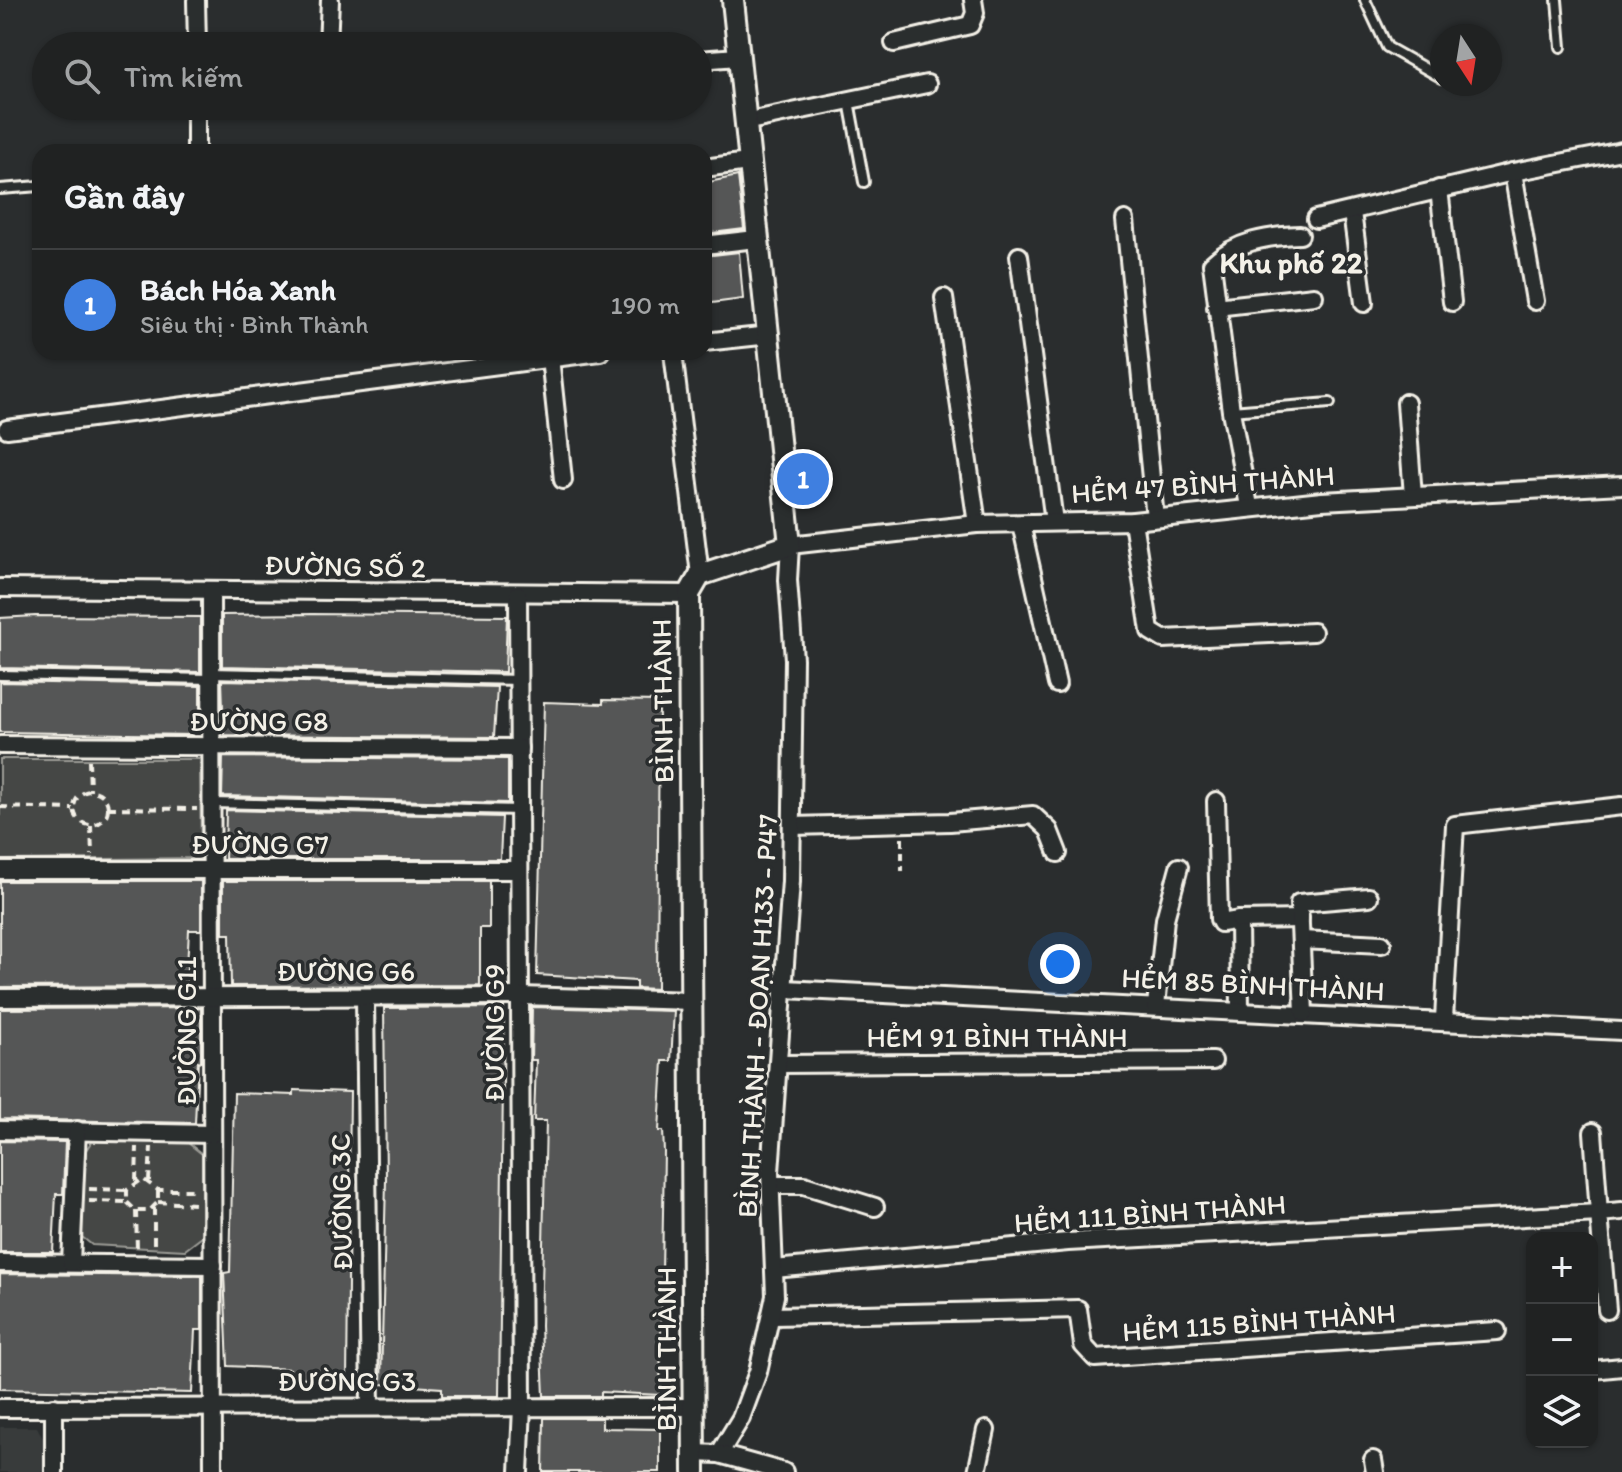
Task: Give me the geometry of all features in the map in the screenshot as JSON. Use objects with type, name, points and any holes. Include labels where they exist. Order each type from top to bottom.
[{"type":"street","points":[[196,0],[197,32]]},
{"type":"street","points":[[329,32],[330,0]]},
{"type":"street","points":[[674,360],[700,575],[790,545],[733,0]]},
{"type":"street","points":[[894,43],[970,25],[975,13],[973,0]]},
{"type":"street","points":[[712,59],[738,57]]},
{"type":"street","points":[[744,122],[927,84]]},
{"type":"street","points":[[196,120],[196,144]]},
{"type":"street","points":[[1316,219],[1513,172],[1622,151]]},
{"type":"street","points":[[712,167],[748,162]]},
{"type":"street","points":[[1513,172],[1535,301]]},
{"type":"street","points":[[1439,189],[1452,302]]},
{"type":"street","points":[[1352,212],[1364,303]]},
{"type":"street","points":[[1125,220],[1155,518]]},
{"type":"street","points":[[1249,506],[1231,411],[1212,264],[1229,247],[1278,236],[1300,235]]},
{"type":"street","points":[[712,244],[756,239]]},
{"type":"street","points":[[1019,256],[1054,522]]},
{"type":"street","points":[[1216,307],[1314,296]]},
{"type":"street","points":[[944,298],[977,524]]},
{"type":"street","points":[[712,341],[770,335]]},
{"type":"street","points":[[7,429],[527,360]]},
{"type":"street","points":[[550,360],[563,480]]},
{"type":"street","points":[[1406,403],[1413,496]]},
{"type":"street","name":"HẺM 47 BÌNH THÀNH","points":[[790,545],[977,524],[1133,521],[1249,506],[1622,485]]},
{"type":"street","points":[[1133,521],[1150,631],[1163,639],[1313,632]]},
{"type":"street","points":[[1021,524],[1057,684]]},
{"type":"street","name":"BÌNH THÀNH - ĐOẠN H133 - P47","points":[[719,1454],[741,1418],[774,1316],[771,1185],[785,989],[792,826],[794,659],[788,580],[790,545]]},
{"type":"street","name":"BÌNH THÀNH","points":[[694,1463],[689,594],[700,575]]},
{"type":"street","name":"ĐƯỜNG SỐ 2","points":[[0,588],[689,594]]},
{"type":"street","name":"ĐƯỜNG G11","points":[[211,590],[213,1472]]},
{"type":"street","name":"ĐƯỜNG G9","points":[[518,594],[522,1407],[519,1472]]},
{"type":"street","name":"ĐƯỜNG G8","points":[[0,745],[519,748]]},
{"type":"street","points":[[1216,801],[1219,921],[1300,919]]},
{"type":"street","points":[[1444,1019],[1455,825],[1622,806]]},
{"type":"street","points":[[792,826],[898,824],[1033,815],[1049,830],[1058,853]]},
{"type":"street","points":[[1156,1006],[1165,919],[1179,867]]},
{"type":"street","name":"ĐƯỜNG G7","points":[[0,870],[519,870]]},
{"type":"street","points":[[1304,1013],[1299,903],[1369,897]]},
{"type":"street","points":[[1239,920],[1240,1010]]},
{"type":"street","points":[[1301,940],[1382,944]]},
{"type":"street","name":"HẺM 85 BÌNH THÀNH","points":[[785,989],[1444,1019],[1622,1031]]},
{"type":"street","name":"ĐƯỜNG G6","points":[[0,998],[520,996],[693,1001]]},
{"type":"street","name":"ĐƯỜNG 3C","points":[[365,997],[370,1407]]},
{"type":"street","name":"HẺM 91 BÌNH THÀNH","points":[[780,1064],[1213,1061]]},
{"type":"street","points":[[0,1130],[212,1134]]},
{"type":"street","points":[[71,1263],[77,1130]]},
{"type":"street","points":[[1593,1132],[1607,1310]]},
{"type":"street","points":[[771,1185],[804,1185],[875,1207]]},
{"type":"street","points":[[1599,1213],[1622,1211]]},
{"type":"street","name":"HẺM 111 BÌNH THÀNH","points":[[774,1269],[1068,1242],[1599,1213]]},
{"type":"street","points":[[0,1263],[213,1265]]},
{"type":"street","name":"HẺM 115 BÌNH THÀNH","points":[[774,1316],[1078,1309],[1083,1345],[1095,1358],[1497,1331]]},
{"type":"street","points":[[1598,1369],[1622,1367]]},
{"type":"street","points":[[54,1407],[54,1472]]},
{"type":"street","name":"ĐƯỜNG G3","points":[[0,1408],[694,1407]]},
{"type":"street","points":[[977,1472],[986,1430]]},
{"type":"street","points":[[694,1463],[719,1454],[784,1472]]},
{"type":"lane","points":[[1365,0],[1387,47],[1430,71]]},
{"type":"lane","points":[[1557,0],[1561,47]]},
{"type":"lane","points":[[849,101],[864,182]]},
{"type":"lane","points":[[0,189],[32,187]]},
{"type":"lane","points":[[1231,411],[1330,403]]},
{"type":"lane","points":[[0,675],[518,680]]},
{"type":"lane","points":[[212,806],[519,810]]},
{"type":"path","points":[[89,746],[90,791]]},
{"type":"path","points":[[90,791],[106,799],[108,808],[106,817],[91,826],[76,818],[73,809],[82,793],[90,791]]},
{"type":"path","points":[[108,808],[212,806]]},
{"type":"path","points":[[0,807],[73,809]]},
{"type":"path","points":[[898,824],[903,845],[902,871]]},
{"type":"path","points":[[91,826],[92,870]]},
{"type":"path","points":[[74,1195],[127,1190],[136,1181],[144,1132]]},
{"type":"path","points":[[144,1132],[149,1181],[158,1190],[213,1197]]},
{"type":"path","points":[[136,1181],[149,1181]]},
{"type":"path","points":[[127,1190],[127,1202]]},
{"type":"path","points":[[146,1264],[158,1190]]},
{"type":"path","points":[[74,1195],[127,1202],[136,1211],[146,1264]]},
{"type":"path","points":[[158,1202],[213,1197]]},
{"type":"path","points":[[136,1211],[154,1208]]},
{"type":"shaded area","points":[[0,759],[200,759],[201,858],[0,860]]},
{"type":"shaded area","points":[[92,1141],[188,1143],[202,1154],[202,1237],[185,1250],[92,1245],[82,1237],[78,1227],[86,1150]]},
{"type":"shaded area","points":[[0,1427],[37,1427],[44,1440],[44,1472],[0,1472]]},
{"type":"building","points":[[738,176],[744,229],[712,233],[712,181]]},
{"type":"building","points":[[739,252],[743,299],[712,303],[712,255]]},
{"type":"building","points":[[222,615],[507,616],[505,672],[222,666]]},
{"type":"building","points":[[200,617],[200,672],[0,668],[0,618]]},
{"type":"building","points":[[222,680],[497,687],[494,737],[224,735]]},
{"type":"building","points":[[0,682],[200,686],[200,730],[192,730],[192,735],[0,732]]},
{"type":"building","points":[[603,700],[659,701],[657,989],[636,988],[636,981],[537,975],[544,702],[603,704]]},
{"type":"building","points":[[223,757],[508,759],[508,803],[222,796]]},
{"type":"building","points":[[226,810],[502,817],[500,859],[225,859]]},
{"type":"building","points":[[0,881],[201,881],[201,930],[189,930],[186,986],[0,987]]},
{"type":"building","points":[[223,881],[489,881],[489,928],[480,928],[480,985],[231,986],[230,934],[223,934]]},
{"type":"building","points":[[504,1007],[499,1396],[442,1396],[442,1388],[381,1384],[386,1180],[384,1008]]},
{"type":"building","points":[[532,1007],[674,1011],[671,1061],[663,1061],[659,1131],[663,1131],[664,1152],[660,1395],[601,1392],[601,1396],[544,1396],[541,1326],[546,1121],[534,1121],[536,1060],[531,1060]]},
{"type":"building","points":[[201,1008],[201,1062],[198,1061],[195,1123],[0,1119],[0,1009]]},
{"type":"building","points":[[294,1090],[350,1092],[347,1380],[290,1377],[290,1369],[228,1366],[224,1273],[230,1272],[234,1093],[294,1095]]},
{"type":"building","points":[[0,1141],[65,1142],[63,1194],[56,1194],[53,1252],[0,1252]]},
{"type":"building","points":[[0,1274],[202,1276],[202,1330],[195,1330],[192,1393],[0,1389]]},
{"type":"building","points":[[544,1418],[602,1418],[602,1428],[660,1429],[660,1472],[543,1472]]},
{"type":"place","name":"Bách Hóa Xanh","points":[[803,479]]},
{"type":"district","name":"Khu phố 22","points":[[1291,262]]}]
